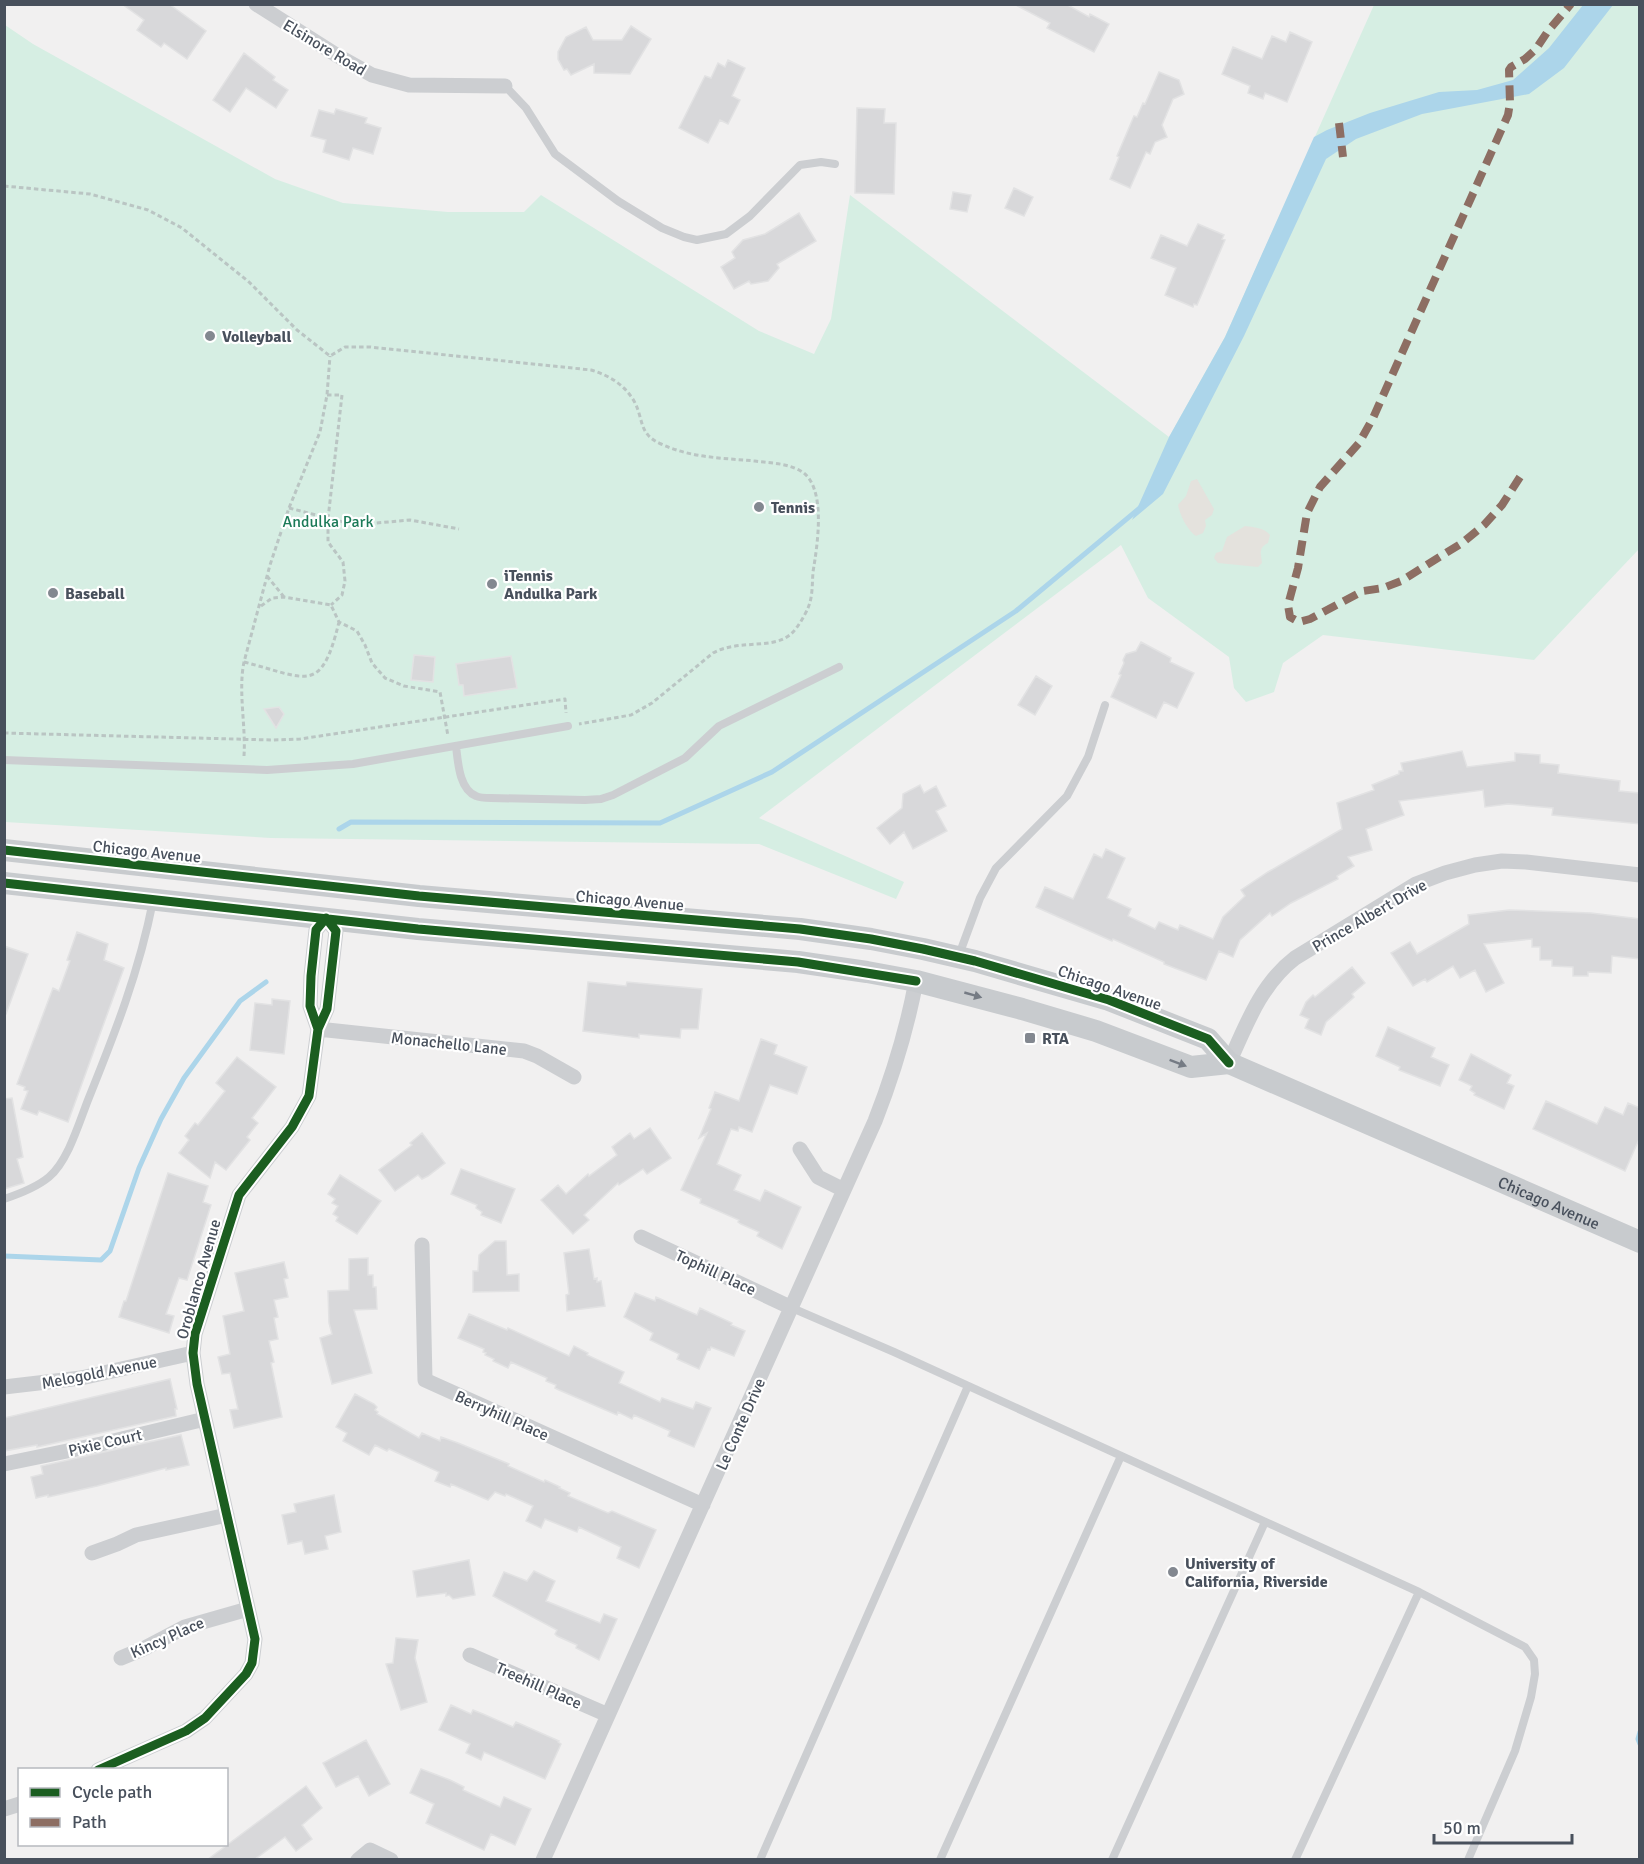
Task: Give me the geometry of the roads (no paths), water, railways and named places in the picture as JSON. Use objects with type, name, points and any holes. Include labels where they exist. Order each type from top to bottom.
[{"type":"main road","name":"Chicago Avenue","points":[[4,850],[419,896],[800,929],[871,939],[958,957],[1109,1000],[1208,1039],[1229,1063],[1640,1242]]},
{"type":"main road","points":[[4,883],[498,936],[798,962],[916,981],[966,993],[1096,1031],[1191,1068],[1229,1063]]},
{"type":"main road","points":[[871,939],[904,967],[916,981]]},
{"type":"main road","points":[[916,981],[927,969],[944,967],[1044,993],[1061,986]]},
{"type":"street","name":"Elsinore Road","points":[[256,4],[372,75],[409,86],[505,86]]},
{"type":"street","name":"Prince Albert Drive","points":[[1229,1063],[1252,1011],[1280,970],[1295,958],[1416,884],[1445,873],[1502,861],[1640,874]]},
{"type":"street","name":"Oroblanco Avenue","points":[[102,1768],[196,1725],[246,1674],[252,1663],[255,1639],[197,1384],[193,1353],[197,1326],[239,1195],[292,1127],[309,1096],[318,1029],[310,1006],[311,976],[316,930],[326,918]]},
{"type":"street","name":"Le Conte Drive","points":[[543,1860],[875,1121],[893,1074],[907,1027],[916,981]]},
{"type":"street","name":"Monachello Lane","points":[[318,1029],[524,1051],[573,1077]]},
{"type":"street","points":[[800,1149],[818,1177],[844,1190]]},
{"type":"street","name":"Tophill Place","points":[[641,1237],[792,1308]]},
{"type":"street","name":"Berryhill Place","points":[[422,1245],[425,1380],[703,1505]]},
{"type":"street","name":"Melogold Avenue","points":[[4,1387],[81,1378],[193,1353]]},
{"type":"street","name":"Pixie Court","points":[[4,1464],[205,1419]]},
{"type":"street","points":[[92,1553],[136,1535],[226,1515]]},
{"type":"street","name":"Kincy Place","points":[[121,1658],[185,1627],[248,1609]]},
{"type":"street","name":"Treehill Place","points":[[470,1655],[608,1715]]},
{"type":"street","points":[[358,1860],[370,1850],[391,1860]]},
{"type":"lane","points":[[505,86],[526,108],[555,154],[618,201],[662,228],[684,237],[697,240],[726,234],[765,202],[800,165],[821,162],[835,164]]},
{"type":"lane","points":[[453,747],[462,779],[475,796],[550,800],[601,799],[628,789],[685,758],[719,726],[839,667]]},
{"type":"lane","points":[[958,957],[980,898],[996,868],[1066,796],[1088,757],[1105,705]]},
{"type":"lane","points":[[4,760],[267,770],[353,764],[568,726]]},
{"type":"lane","points":[[4,1199],[20,1194],[50,1177],[68,1151],[128,997],[144,948],[153,900]]},
{"type":"lane","points":[[792,1308],[1419,1592],[1525,1647],[1534,1660],[1535,1674],[1531,1697],[1515,1750],[1468,1860]]},
{"type":"lane","points":[[760,1860],[968,1386]]},
{"type":"lane","points":[[940,1860],[1121,1456]]},
{"type":"lane","points":[[1112,1860],[1265,1522]]},
{"type":"lane","points":[[1295,1860],[1419,1592]]},
{"type":"water","points":[[1583,5],[1613,5],[1564,68],[1529,94],[1422,114],[1356,139],[1326,159],[1244,336],[1163,494],[1132,520],[1169,437],[1225,337],[1314,137],[1370,113],[1439,92],[1477,90],[1513,80],[1549,48]]},
{"type":"waterway","points":[[339,829],[351,822],[660,823],[772,772],[1016,611],[1141,507]]},
{"type":"waterway","points":[[4,1256],[101,1260],[110,1251],[139,1168],[161,1119],[184,1078],[240,1001],[266,982]]},
{"type":"waterway","points":[[1640,1732],[1638,1739],[1640,1744]]},
{"type":"place","name":"Volleyball","points":[[210,336]]},
{"type":"place","name":"Tennis","points":[[759,507]]},
{"type":"place","name":"iTennis Andulka Park","points":[[492,584]]},
{"type":"place","name":"Baseball","points":[[53,593]]},
{"type":"place","name":"RTA","points":[[1030,1038]]},
{"type":"place","name":"University of California, Riverside","points":[[1173,1572]]},
{"type":"park label","name":"Andulka Park","points":[[328,521]]}]
